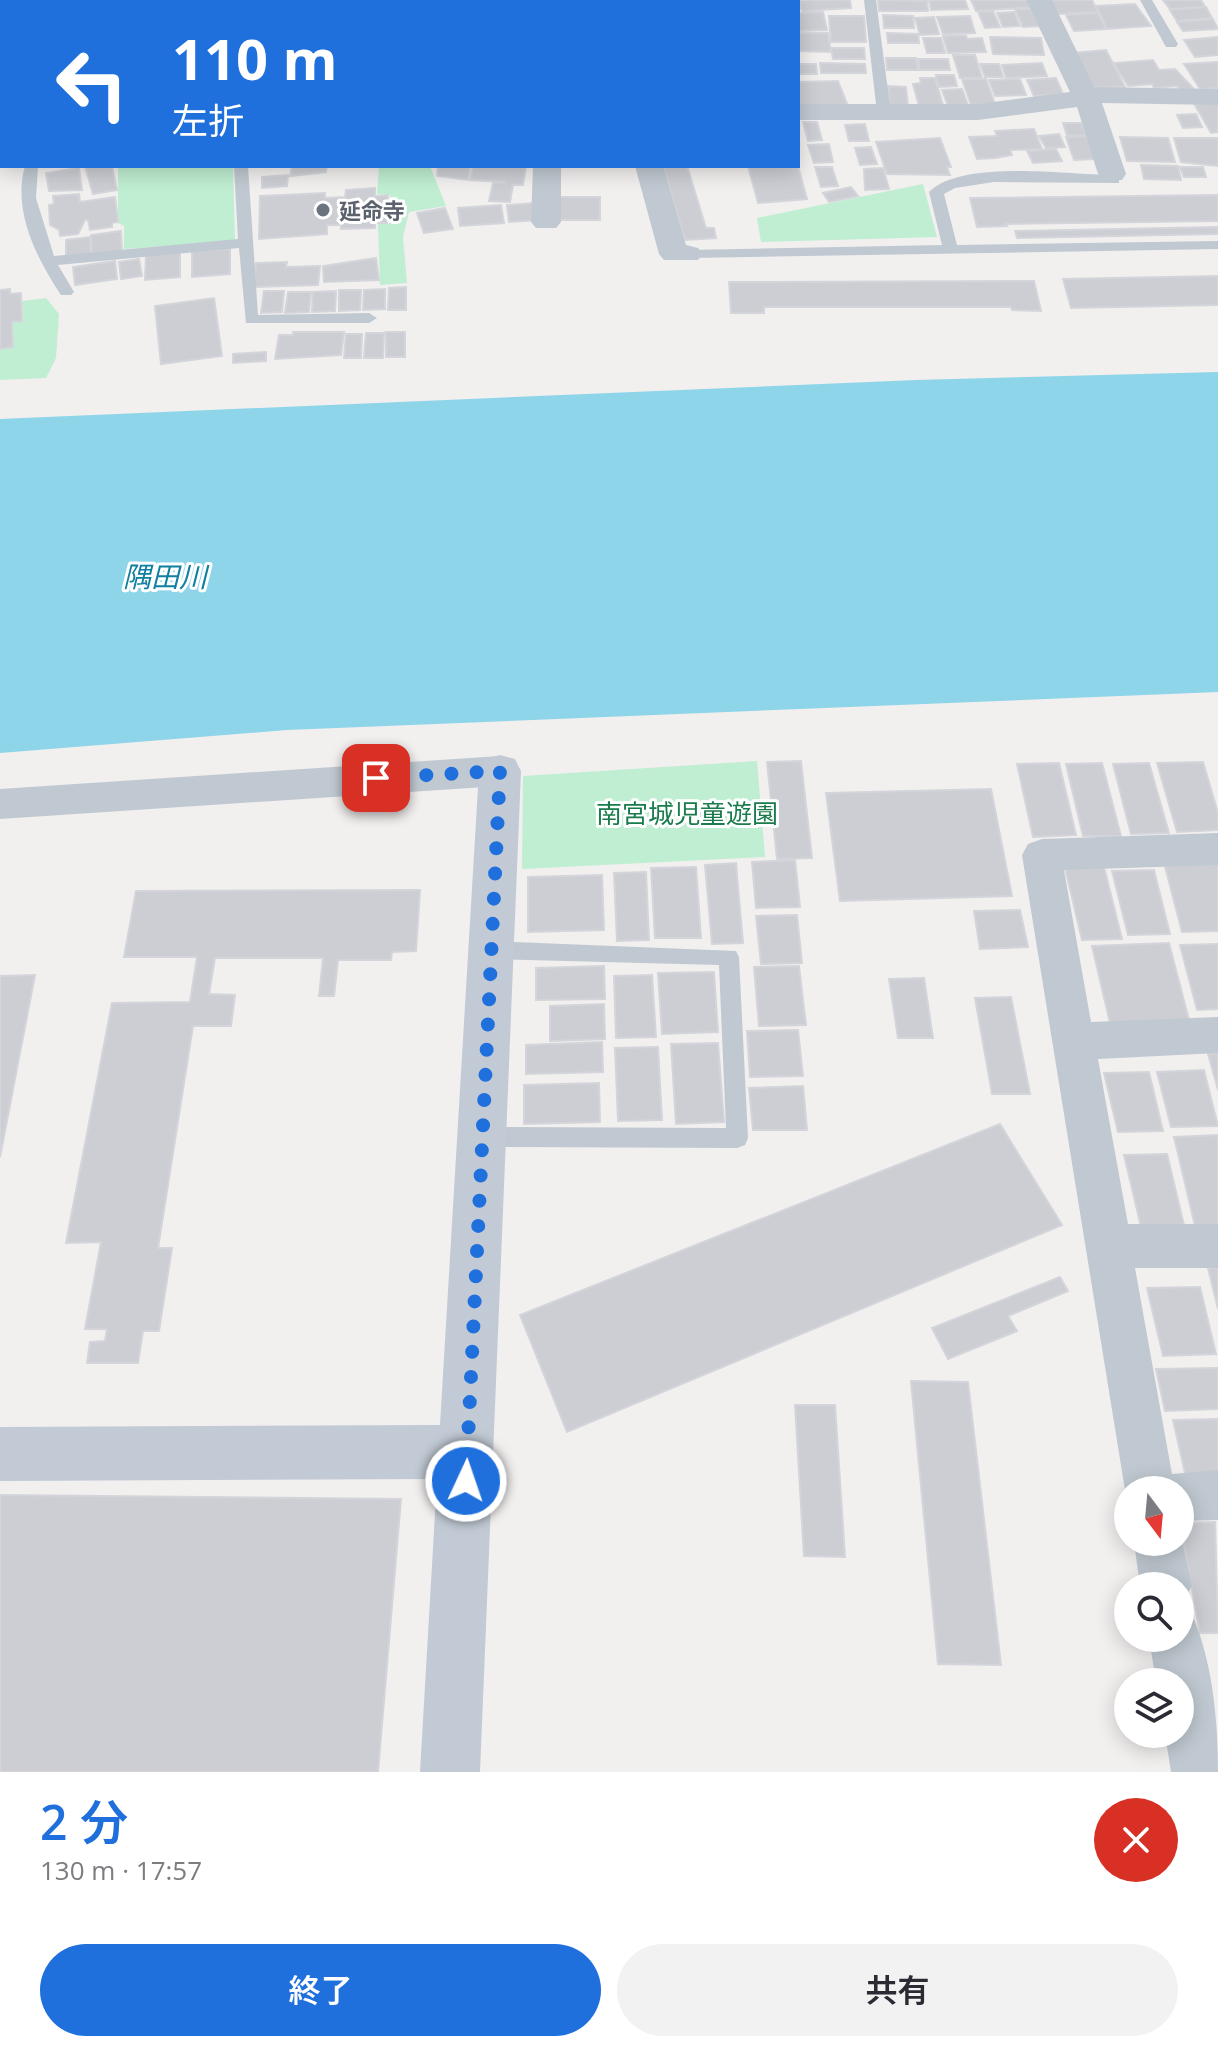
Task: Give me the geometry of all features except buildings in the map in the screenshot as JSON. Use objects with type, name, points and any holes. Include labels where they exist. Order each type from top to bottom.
[{"type":"street","points":[[1039,0],[1106,146],[1112,174]]},
{"type":"street","points":[[800,112],[978,112],[1083,96],[1218,97]]},
{"type":"street","points":[[546,222],[547,168]]},
{"type":"street","points":[[650,168],[674,254],[688,254]]},
{"type":"street","points":[[0,804],[500,771],[450,1772]]},
{"type":"street","points":[[1148,1476],[1042,855],[1218,849]]},
{"type":"street","points":[[1074,1041],[1218,1035]]},
{"type":"street","points":[[1109,1246],[1218,1246]]},
{"type":"street","points":[[0,1454],[467,1452]]},
{"type":"street","points":[[1194,1496],[1218,1495]]},
{"type":"street","points":[[1177,1652],[1198,1772]]},
{"type":"lane","points":[[870,0],[884,113]]},
{"type":"lane","points":[[1146,0],[1171,44]]},
{"type":"lane","points":[[30,168],[27,179],[41,249],[66,292]]},
{"type":"lane","points":[[241,168],[251,320],[369,318]]},
{"type":"lane","points":[[951,251],[936,192],[945,184],[972,178],[1114,180],[1112,174]]},
{"type":"lane","points":[[47,261],[244,243]]},
{"type":"lane","points":[[688,254],[1218,245]]},
{"type":"lane","points":[[482,1137],[737,1138],[729,957],[491,950]]},
{"type":"green space","points":[[118,168],[233,168],[235,241],[124,249],[124,226],[118,223]]},
{"type":"green space","points":[[379,168],[431,168],[446,206],[409,212],[403,237],[407,283],[380,285],[378,224],[389,224],[390,195],[377,194]]},
{"type":"green space","points":[[923,184],[937,237],[761,242],[757,218]]},
{"type":"green space","points":[[46,298],[59,314],[56,358],[46,378],[0,380],[0,350],[14,347],[13,323],[23,321],[22,301]]},
{"type":"green space","name":"南宮城児童遊園","points":[[757,761],[765,857],[522,869],[523,776]]},
{"type":"water","name":"隅田川","points":[[1218,372],[1218,692],[287,730],[0,753],[0,419],[916,380]]},
{"type":"place","name":"延命寺","points":[[323,210]]},
{"type":"route","points":[[376,778],[500,771],[466,1481]]}]
